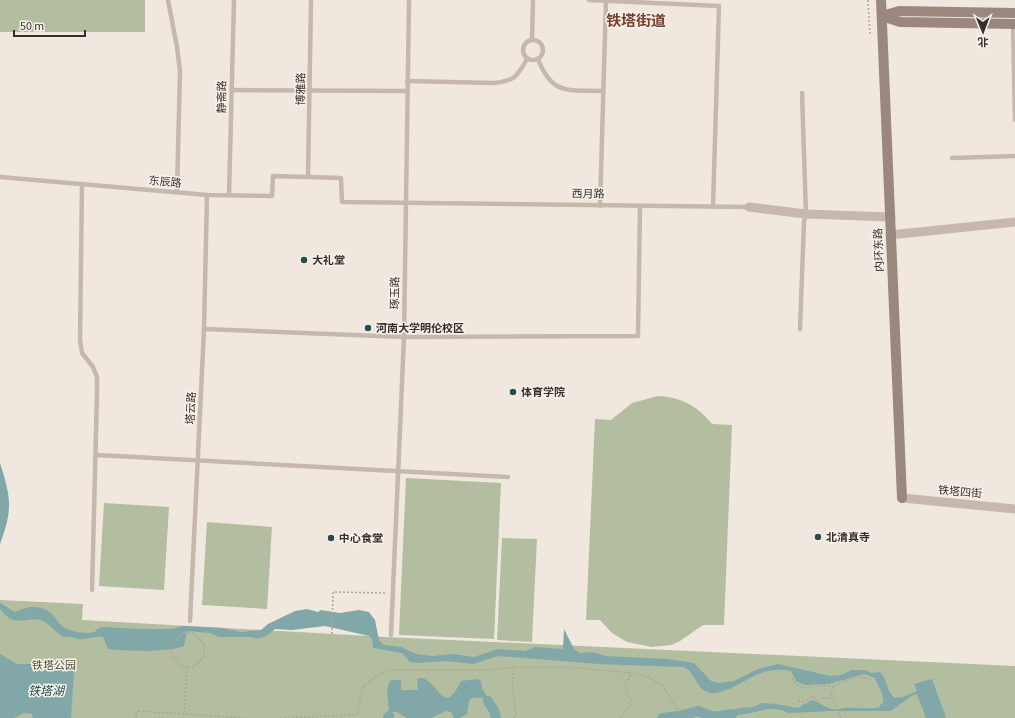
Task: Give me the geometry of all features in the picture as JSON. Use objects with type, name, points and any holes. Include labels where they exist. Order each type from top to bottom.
[{"type":"street","name":"内环东路","points":[[881,0],[902,498]]},
{"type":"street","points":[[882,16],[899,12],[1015,13]]},
{"type":"street","points":[[882,16],[900,22],[1014,24]]},
{"type":"street","name":"西月路","points":[[749,207],[806,214],[891,217]]},
{"type":"street","points":[[890,235],[1015,222]]},
{"type":"street","name":"铁塔四街","points":[[902,498],[1015,509]]},
{"type":"lane","points":[[168,0],[180,71],[177,191]]},
{"type":"lane","name":"静斋路","points":[[229,195],[234,0]]},
{"type":"lane","name":"博雅路","points":[[308,177],[311,0]]},
{"type":"lane","name":"琢玉路","points":[[391,635],[404,337],[409,0]]},
{"type":"lane","points":[[532,40],[533,0]]},
{"type":"lane","points":[[589,0],[719,6],[713,207]]},
{"type":"lane","points":[[600,206],[606,1]]},
{"type":"lane","points":[[1014,24],[1015,120]]},
{"type":"lane","points":[[532,40],[538,41],[542,46],[543,53],[538,59],[527,59],[523,53],[523,46],[532,40]]},
{"type":"lane","points":[[407,81],[494,84],[507,82],[519,73],[527,59]]},
{"type":"lane","points":[[538,59],[544,75],[551,84],[561,88],[574,90],[603,91]]},
{"type":"lane","points":[[232,90],[407,91]]},
{"type":"lane","points":[[800,329],[804,222],[806,214],[802,93]]},
{"type":"lane","points":[[952,158],[1015,156]]},
{"type":"lane","name":"东辰路","points":[[0,177],[177,191],[207,195],[272,196],[273,176],[308,177]]},
{"type":"lane","name":"西月路","points":[[308,177],[341,178],[342,202],[640,207],[749,207]]},
{"type":"lane","points":[[82,184],[80,340],[82,353],[94,368],[97,377],[97,456],[92,590]]},
{"type":"lane","name":"塔云路","points":[[190,621],[204,329],[207,195]]},
{"type":"lane","points":[[204,329],[404,337],[638,336],[640,207]]},
{"type":"lane","points":[[97,456],[508,477]]},
{"type":"path","points":[[868,0],[870,35]]},
{"type":"path","points":[[332,634],[333,592],[393,593]]},
{"type":"path","points":[[184,632],[193,632],[204,644],[204,657],[193,667],[187,667],[183,667],[172,654],[172,644],[184,632]]},
{"type":"path","points":[[514,718],[516,714],[512,685],[515,666]]},
{"type":"path","points":[[280,718],[350,717],[356,714],[363,687],[369,681],[387,670],[488,670],[515,666],[565,667],[632,672],[646,676],[661,684],[684,718]]},
{"type":"path","points":[[184,713],[187,667]]},
{"type":"path","points":[[620,718],[630,705],[631,700],[624,686],[632,672]]},
{"type":"path","points":[[792,678],[798,686],[802,688],[833,686],[853,678],[866,677],[872,680]]},
{"type":"path","points":[[833,686],[832,698],[841,715],[841,718]]},
{"type":"path","points":[[798,701],[806,701],[812,696],[818,700],[822,698],[832,698]]},
{"type":"path","points":[[136,718],[137,711],[248,718]]},
{"type":"green space","points":[[0,0],[145,0],[145,32],[0,32]]},
{"type":"green space","points":[[658,396],[674,398],[695,407],[712,424],[732,425],[724,625],[703,625],[680,641],[671,645],[652,647],[627,642],[612,633],[600,620],[586,620],[595,419],[611,420],[632,403]]},
{"type":"green space","points":[[406,478],[501,483],[494,639],[399,635]]},
{"type":"green space","points":[[104,503],[169,507],[164,590],[99,586]]},
{"type":"green space","points":[[207,522],[272,527],[267,609],[202,605]]},
{"type":"green space","points":[[502,538],[537,539],[532,642],[497,640]]},
{"type":"green space","name":"铁塔公园","points":[[0,600],[83,604],[82,620],[386,637],[1015,666],[1015,718],[0,718]]},
{"type":"water","points":[[0,463],[8,495],[9,512],[0,544]]},
{"type":"water","points":[[0,603],[15,612],[30,607],[44,609],[49,611],[64,627],[76,632],[86,633],[94,632],[101,627],[172,629],[183,626],[223,628],[241,632],[261,630],[268,624],[295,611],[307,609],[318,612],[321,610],[340,613],[359,610],[369,612],[375,620],[379,640],[384,645],[401,647],[416,654],[433,656],[452,654],[474,657],[498,649],[525,651],[535,647],[563,649],[564,629],[574,649],[580,653],[592,652],[606,656],[667,659],[694,663],[711,681],[718,683],[734,681],[758,669],[778,664],[830,676],[841,675],[852,670],[865,670],[872,673],[879,672],[882,674],[890,692],[895,698],[903,697],[917,691],[914,684],[932,679],[946,718],[926,718],[917,694],[913,695],[891,711],[788,713],[772,709],[739,715],[732,714],[733,710],[753,707],[762,703],[798,708],[812,700],[834,709],[879,707],[883,702],[883,695],[875,678],[864,674],[829,684],[805,685],[796,681],[791,671],[772,670],[755,675],[727,690],[713,693],[703,690],[691,672],[683,667],[599,664],[497,656],[474,664],[446,661],[410,662],[402,653],[373,648],[372,639],[369,636],[325,626],[292,630],[275,629],[261,638],[219,637],[210,633],[187,631],[184,646],[174,649],[148,651],[117,650],[108,649],[103,637],[81,639],[63,637],[41,620],[13,620],[0,609]]},
{"type":"water","name":"铁塔湖","points":[[0,654],[17,664],[64,664],[70,666],[74,671],[71,718],[33,718],[32,714],[24,713],[14,718],[0,718]]},
{"type":"water","points":[[422,678],[428,681],[445,698],[450,697],[455,692],[461,681],[478,679],[481,681],[482,688],[489,700],[474,698],[469,700],[467,714],[460,718],[454,718],[451,712],[446,711],[431,718],[407,718],[395,711],[388,715],[389,706],[387,693],[391,680],[401,680],[401,690],[418,690],[417,679]]},
{"type":"waterway","points":[[488,701],[496,718]]},
{"type":"waterway","points":[[662,718],[679,716],[698,711],[714,717],[732,714]]},
{"type":"place","name":"大礼堂","points":[[304,260]]},
{"type":"place","name":"河南大学明伦校区","points":[[368,328]]},
{"type":"place","name":"体育学院","points":[[513,392]]},
{"type":"place","name":"北清真寺","points":[[818,537]]},
{"type":"place","name":"中心食堂","points":[[331,538]]},
{"type":"district","name":"铁塔街道","points":[[636,21]]}]
